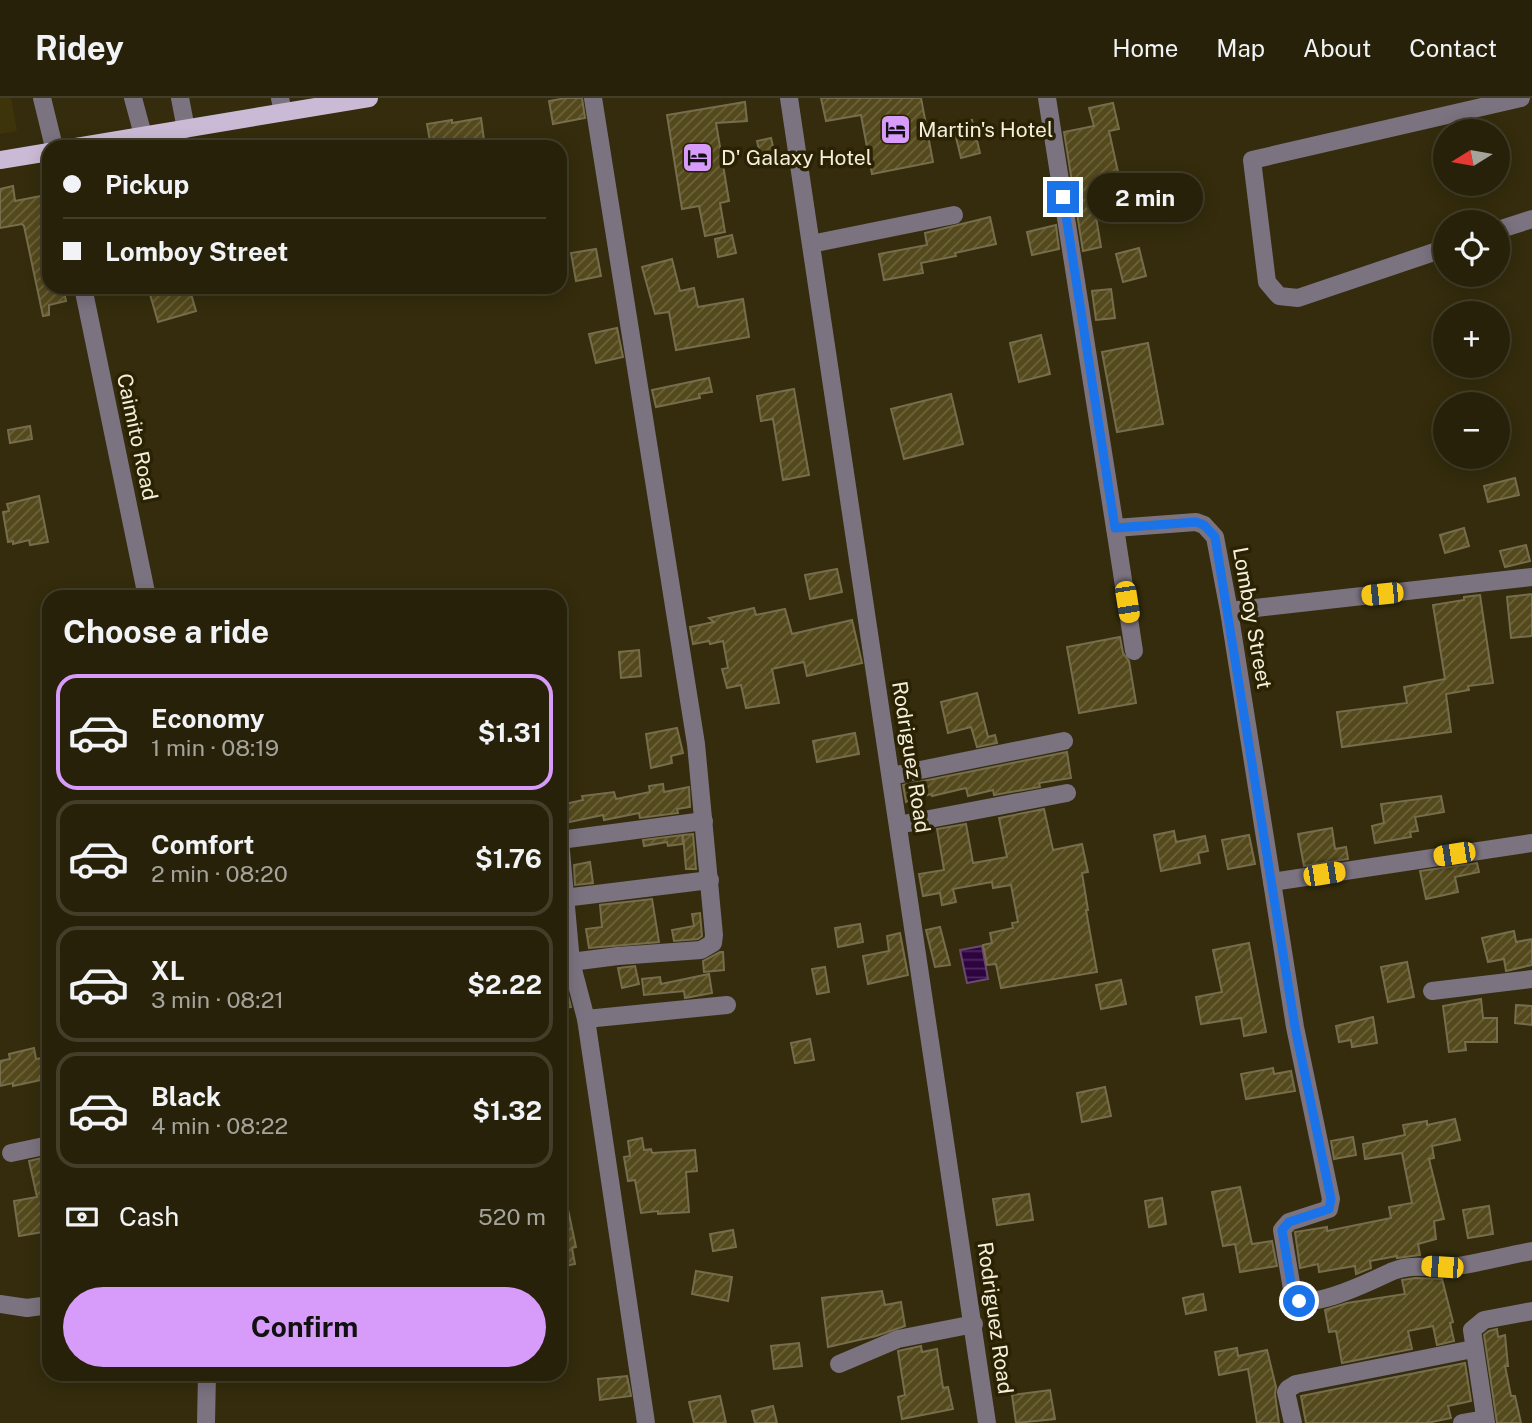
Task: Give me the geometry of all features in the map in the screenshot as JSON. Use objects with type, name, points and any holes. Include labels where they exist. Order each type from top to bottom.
[{"type":"main road","points":[[115,140],[187,129],[281,105],[369,98]]},
{"type":"main road","points":[[0,159],[42,153]]},
{"type":"street","points":[[42,98],[52,140]]},
{"type":"street","points":[[133,98],[143,135]]},
{"type":"street","points":[[180,98],[187,129]]},
{"type":"street","points":[[568,969],[618,956],[701,950],[708,948],[714,935],[694,731],[593,98]]},
{"type":"street","name":"Rodriguez Road","points":[[789,98],[987,1423]]},
{"type":"street","points":[[1046,98],[1135,651]]},
{"type":"street","points":[[1433,252],[1298,298],[1279,296],[1267,282],[1252,160],[1521,98]]},
{"type":"street","points":[[811,244],[954,215]]},
{"type":"street","points":[[1510,226],[1532,219]]},
{"type":"street","name":"Caimito Road","points":[[84,294],[146,590]]},
{"type":"street","name":"Lomboy Street","points":[[1115,528],[1196,522],[1204,525],[1215,537],[1295,1027],[1331,1199],[1329,1209],[1289,1222],[1282,1230],[1293,1295],[1299,1301],[1337,1295],[1406,1266],[1451,1267],[1532,1251]]},
{"type":"street","points":[[1229,611],[1532,577]]},
{"type":"street","points":[[891,776],[1064,741]]},
{"type":"street","points":[[898,825],[1067,793]]},
{"type":"street","points":[[567,839],[704,821]]},
{"type":"street","points":[[1272,882],[1532,842]]},
{"type":"street","points":[[567,898],[710,880]]},
{"type":"street","points":[[567,951],[568,969],[586,1019],[646,1423]]},
{"type":"street","points":[[1432,991],[1532,979]]},
{"type":"street","points":[[586,1019],[727,1005]]},
{"type":"street","points":[[11,1153],[42,1146]]},
{"type":"street","points":[[0,1304],[27,1308],[42,1306]]},
{"type":"street","points":[[1462,1423],[1485,1421],[1472,1330],[1479,1322],[1532,1311]]},
{"type":"street","points":[[839,1364],[898,1339],[974,1324]]},
{"type":"street","points":[[1293,1423],[1286,1392],[1291,1386],[1473,1349]]},
{"type":"street","points":[[206,1423],[207,1381]]},
{"type":"shaded area","points":[[0,98],[11,98],[17,131],[0,134]]},
{"type":"shaded area","points":[[982,946],[988,979],[967,983],[960,950]]},
{"type":"building","points":[[582,98],[585,118],[553,124],[549,101]]},
{"type":"building","name":"Martin's Hotel","points":[[821,98],[921,98],[933,162],[872,174],[861,115],[826,121]]},
{"type":"building","name":"D' Galaxy Hotel","points":[[745,102],[747,121],[716,123],[729,201],[720,203],[725,232],[705,236],[699,206],[682,209],[667,115]]},
{"type":"building","points":[[1113,103],[1119,129],[1109,131],[1120,181],[1091,187],[1101,247],[1083,251],[1064,132],[1094,126],[1089,108]]},
{"type":"building","points":[[481,118],[484,140],[430,140],[427,124],[452,120],[452,123]]},
{"type":"building","points":[[972,120],[980,153],[961,158],[953,125]]},
{"type":"building","points":[[771,138],[775,155],[761,158],[757,141]]},
{"type":"building","points":[[13,186],[15,201],[42,196],[42,294],[64,294],[66,301],[49,305],[49,315],[43,316],[24,226],[22,224],[0,228],[0,189]]},
{"type":"building","points":[[990,217],[996,244],[921,263],[923,273],[884,280],[879,254],[927,245],[925,233]]},
{"type":"building","points":[[1056,225],[1059,249],[1032,255],[1027,232]]},
{"type":"building","points":[[732,235],[736,253],[718,257],[715,239]]},
{"type":"building","points":[[1139,248],[1146,276],[1123,282],[1116,254]]},
{"type":"building","points":[[596,249],[601,276],[576,281],[571,253]]},
{"type":"building","points":[[672,259],[680,291],[694,288],[698,307],[743,299],[749,337],[676,350],[669,312],[655,314],[642,267]]},
{"type":"building","points":[[1111,289],[1115,318],[1096,320],[1092,291]]},
{"type":"building","points":[[150,294],[191,294],[196,311],[158,322]]},
{"type":"building","points":[[617,328],[623,357],[596,363],[589,334]]},
{"type":"building","points":[[1041,335],[1050,374],[1019,382],[1010,343]]},
{"type":"building","points":[[1148,343],[1163,424],[1117,432],[1102,352]]},
{"type":"building","points":[[709,378],[712,392],[699,394],[700,398],[656,407],[652,390]]},
{"type":"building","points":[[794,389],[809,475],[783,480],[773,419],[761,421],[757,396]]},
{"type":"building","points":[[951,394],[963,444],[904,459],[891,409]]},
{"type":"building","points":[[30,426],[32,439],[10,443],[8,430]]},
{"type":"building","points":[[1515,478],[1519,495],[1488,502],[1484,486]]},
{"type":"building","points":[[39,496],[48,542],[30,545],[29,540],[13,544],[13,541],[8,542],[3,512],[9,511],[7,504]]},
{"type":"building","points":[[1464,528],[1469,546],[1445,553],[1440,535]]},
{"type":"building","points":[[1526,545],[1530,561],[1505,567],[1500,551]]},
{"type":"building","points":[[837,569],[842,592],[810,599],[805,575]]},
{"type":"building","points":[[1532,594],[1532,636],[1511,638],[1507,597]]},
{"type":"building","points":[[1480,595],[1493,683],[1468,686],[1469,690],[1446,694],[1451,732],[1342,747],[1337,712],[1407,703],[1404,687],[1445,679],[1433,605]]},
{"type":"building","points":[[754,608],[756,615],[785,609],[792,634],[852,620],[862,663],[807,676],[804,662],[772,669],[779,703],[746,708],[741,685],[727,688],[722,669],[728,668],[723,641],[693,644],[690,627],[714,622],[709,618]]},
{"type":"building","points":[[1120,637],[1123,653],[1129,661],[1136,703],[1079,713],[1067,647]]},
{"type":"building","points":[[639,650],[641,676],[621,678],[619,652]]},
{"type":"building","points":[[977,693],[988,737],[995,735],[997,743],[977,747],[971,727],[948,733],[941,702]]},
{"type":"building","points":[[677,728],[683,753],[671,756],[672,763],[651,768],[646,734]]},
{"type":"building","points":[[855,733],[859,754],[817,762],[813,741]]},
{"type":"building","points":[[1067,752],[1071,778],[1039,783],[1040,787],[994,795],[993,790],[968,796],[966,788],[932,796],[931,794],[906,802],[903,785]]},
{"type":"building","points":[[663,784],[664,792],[689,787],[690,807],[677,809],[678,813],[640,818],[639,813],[604,820],[603,815],[567,823],[567,803],[583,800],[582,796],[614,792],[616,799],[650,792],[649,786]]},
{"type":"building","points":[[1441,796],[1444,812],[1415,817],[1418,831],[1410,832],[1411,837],[1375,843],[1372,826],[1384,823],[1381,804]]},
{"type":"building","points":[[1044,809],[1053,850],[1082,844],[1088,872],[1082,873],[1086,910],[1097,972],[1001,988],[996,964],[987,965],[983,945],[992,943],[990,933],[1013,928],[1012,923],[1018,922],[1011,885],[993,888],[992,882],[953,889],[956,902],[942,905],[940,893],[923,896],[919,874],[944,870],[937,829],[966,824],[973,863],[1007,857],[999,818]]},
{"type":"building","points":[[1332,828],[1335,849],[1346,847],[1348,859],[1304,866],[1298,834]]},
{"type":"building","points":[[1174,831],[1176,842],[1205,836],[1208,851],[1198,853],[1200,863],[1161,871],[1154,835]]},
{"type":"building","points":[[693,834],[696,869],[686,869],[683,835]]},
{"type":"building","points":[[682,835],[683,844],[668,846],[667,842],[644,846],[643,840]]},
{"type":"building","points":[[1249,835],[1255,864],[1228,869],[1222,840]]},
{"type":"building","points":[[590,862],[593,883],[575,885],[574,865]]},
{"type":"building","points":[[1477,863],[1479,872],[1455,877],[1458,892],[1426,899],[1420,871]]},
{"type":"building","points":[[652,899],[659,942],[589,948],[586,929],[602,927],[600,905]]},
{"type":"building","points":[[700,913],[702,936],[698,939],[674,941],[672,930],[694,926],[692,914]]},
{"type":"building","points":[[860,924],[863,942],[838,947],[835,928]]},
{"type":"building","points":[[940,927],[950,965],[935,967],[926,930]]},
{"type":"building","points":[[1514,931],[1516,942],[1532,939],[1532,965],[1506,971],[1504,959],[1488,962],[1482,938]]},
{"type":"building","points":[[900,933],[908,975],[868,984],[863,956],[889,951],[887,936]]},
{"type":"building","points":[[1249,943],[1266,1032],[1244,1036],[1241,1018],[1201,1024],[1196,997],[1222,992],[1213,950]]},
{"type":"building","points":[[723,952],[724,970],[704,972],[703,961]]},
{"type":"building","points":[[1407,962],[1414,997],[1388,1002],[1381,967]]},
{"type":"building","points":[[635,966],[639,984],[622,988],[618,968]]},
{"type":"building","points":[[825,967],[829,992],[817,994],[812,969]]},
{"type":"building","points":[[709,974],[712,993],[685,998],[684,991],[644,995],[642,979],[660,977],[661,984]]},
{"type":"building","points":[[1121,980],[1126,1004],[1101,1009],[1096,985]]},
{"type":"building","points":[[567,991],[571,1007],[567,1008]]},
{"type":"building","points":[[1481,999],[1483,1018],[1497,1018],[1497,1042],[1465,1042],[1466,1050],[1449,1052],[1443,1006]]},
{"type":"building","points":[[1516,1005],[1532,1006],[1532,1025],[1515,1023]]},
{"type":"building","points":[[1373,1017],[1377,1043],[1352,1047],[1351,1040],[1339,1042],[1336,1026]]},
{"type":"building","points":[[810,1039],[814,1060],[795,1063],[791,1043]]},
{"type":"building","points":[[34,1048],[36,1059],[42,1058],[41,1080],[0,1086],[0,1061],[10,1059],[9,1054]]},
{"type":"building","points":[[1273,1068],[1274,1074],[1291,1071],[1295,1091],[1246,1099],[1241,1074]]},
{"type":"building","points":[[1105,1087],[1111,1116],[1082,1122],[1077,1093]]},
{"type":"building","points":[[1455,1119],[1460,1140],[1432,1146],[1434,1158],[1429,1159],[1444,1219],[1434,1221],[1436,1239],[1418,1244],[1420,1255],[1370,1261],[1371,1268],[1356,1274],[1355,1266],[1319,1272],[1318,1264],[1300,1268],[1295,1232],[1327,1227],[1327,1231],[1391,1218],[1389,1207],[1412,1203],[1402,1153],[1365,1159],[1363,1144],[1405,1135],[1403,1125],[1427,1121],[1427,1125]]},
{"type":"building","points":[[1353,1137],[1356,1155],[1334,1159],[1331,1141]]},
{"type":"building","points":[[642,1138],[644,1150],[651,1149],[652,1153],[695,1150],[697,1171],[686,1172],[689,1212],[641,1213],[635,1180],[628,1181],[624,1157],[630,1156],[628,1141]]},
{"type":"building","points":[[42,1158],[42,1232],[19,1236],[14,1201],[37,1197],[29,1161]]},
{"type":"building","points":[[1240,1187],[1252,1244],[1272,1241],[1277,1266],[1240,1272],[1235,1244],[1223,1246],[1212,1192]]},
{"type":"building","points":[[1029,1194],[1033,1220],[997,1225],[993,1199]]},
{"type":"building","points":[[1162,1198],[1166,1224],[1149,1227],[1145,1201]]},
{"type":"building","points":[[567,1205],[576,1247],[572,1248],[575,1264],[567,1266]]},
{"type":"building","points":[[1489,1206],[1493,1234],[1468,1238],[1463,1210]]},
{"type":"building","points":[[733,1230],[736,1247],[713,1251],[710,1234]]},
{"type":"building","points":[[696,1271],[732,1277],[728,1301],[692,1294]]},
{"type":"building","points":[[1442,1279],[1453,1322],[1450,1323],[1454,1341],[1437,1345],[1433,1326],[1408,1331],[1412,1349],[1342,1363],[1336,1331],[1329,1332],[1325,1310],[1347,1303],[1405,1294],[1402,1280]]},
{"type":"building","points":[[882,1291],[885,1305],[901,1302],[905,1326],[828,1347],[822,1298]]},
{"type":"building","points":[[1203,1294],[1206,1310],[1186,1314],[1183,1298]]},
{"type":"building","points":[[1497,1329],[1498,1337],[1505,1335],[1508,1366],[1505,1366],[1511,1396],[1515,1396],[1521,1423],[1497,1423],[1484,1335]]},
{"type":"building","points":[[799,1343],[802,1366],[774,1369],[771,1346]]},
{"type":"building","points":[[921,1346],[922,1352],[937,1349],[943,1388],[948,1387],[953,1409],[902,1419],[898,1397],[905,1395],[898,1351]]},
{"type":"building","points":[[1237,1348],[1238,1356],[1267,1350],[1276,1387],[1279,1423],[1257,1423],[1248,1369],[1219,1375],[1215,1352]]},
{"type":"building","points":[[1465,1363],[1471,1401],[1448,1406],[1451,1418],[1427,1423],[1306,1423],[1301,1396]]},
{"type":"building","points":[[627,1376],[631,1396],[600,1400],[598,1379]]},
{"type":"building","points":[[1050,1390],[1055,1419],[1016,1423],[1012,1395]]},
{"type":"building","points":[[720,1396],[726,1423],[694,1423],[689,1402]]},
{"type":"building","points":[[773,1406],[777,1423],[755,1423],[752,1411]]},
{"type":"place","name":"Martin's Hotel","points":[[895,130]]},
{"type":"place","name":"D' Galaxy Hotel","points":[[698,158]]},
{"type":"route","points":[[1063,197],[1115,528],[1196,522],[1204,525],[1215,537],[1295,1027],[1331,1199],[1329,1209],[1289,1222],[1282,1230],[1293,1295],[1299,1301]]}]
